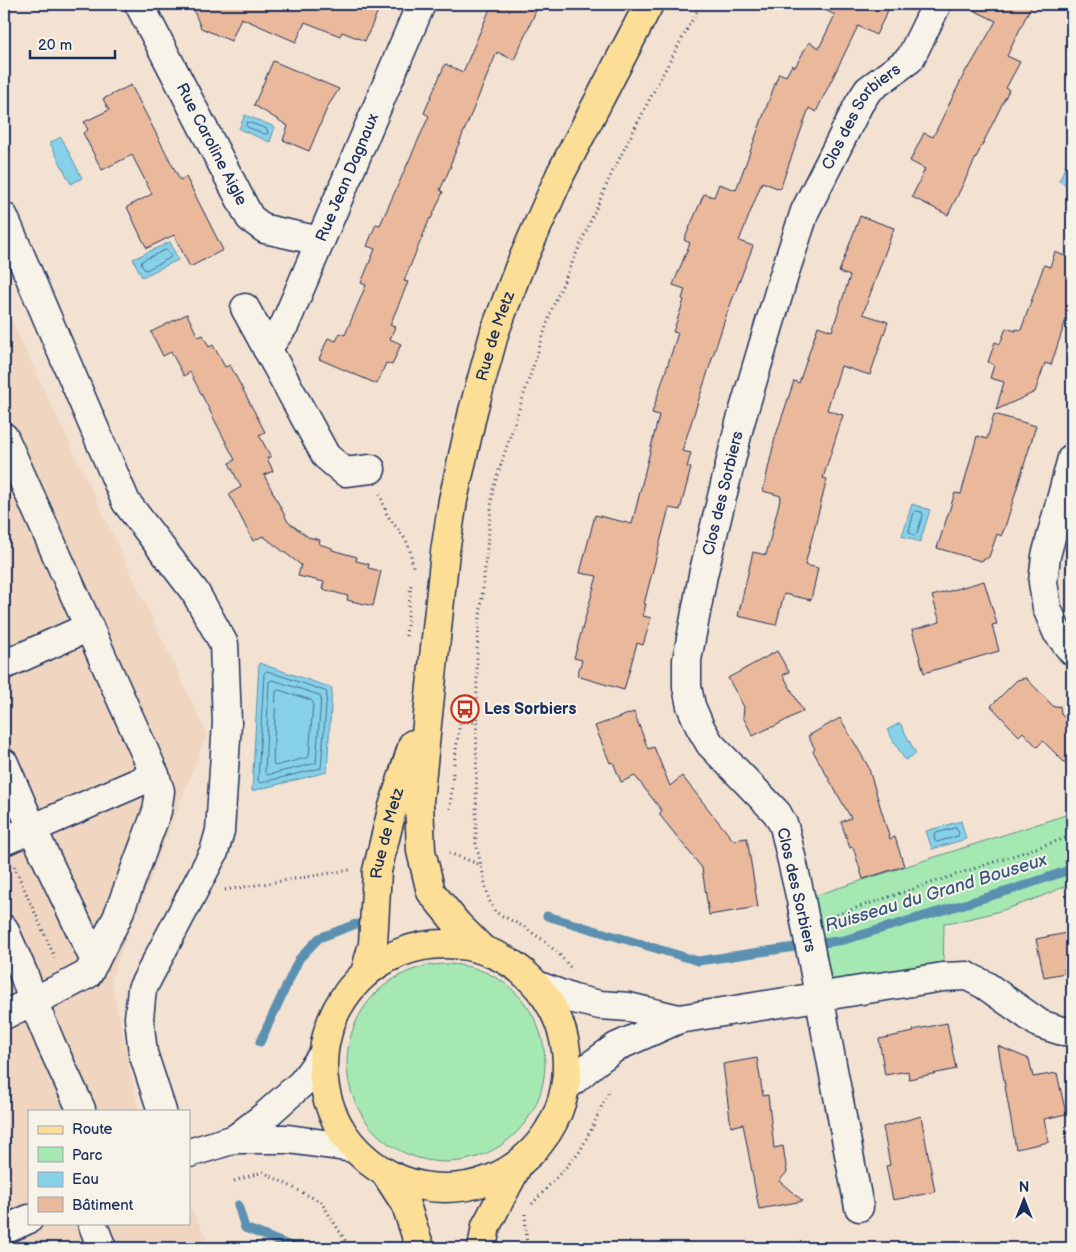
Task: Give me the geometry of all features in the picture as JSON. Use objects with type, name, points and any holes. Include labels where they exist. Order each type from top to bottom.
[{"type":"main road","name":"Rue de Metz","points":[[482,949],[458,925],[431,892],[421,851],[419,801],[445,552],[453,500],[473,410],[495,331],[519,268],[561,173],[649,4]]},
{"type":"main road","name":"Rue de Metz","points":[[365,973],[373,944],[378,871],[392,810],[429,697]]},
{"type":"main road","points":[[451,943],[482,949],[522,970],[539,986],[554,1008],[564,1033],[568,1059],[567,1086],[561,1108],[550,1130],[536,1149],[518,1165],[488,1182],[453,1189],[418,1186],[386,1174],[368,1162],[353,1148],[335,1120],[324,1089],[322,1056],[329,1025],[343,997],[365,973],[391,956],[420,946],[451,943]]},
{"type":"main road","points":[[482,1248],[486,1226],[518,1165]]},
{"type":"main road","points":[[386,1174],[406,1206],[420,1248]]},
{"type":"street","name":"Rue Caroline Aigle","points":[[139,4],[250,218],[265,229],[320,241]]},
{"type":"street","name":"Rue Jean Dagnaux","points":[[267,349],[285,324],[421,4]]},
{"type":"street","name":"Clos des Sorbiers","points":[[858,1207],[808,938],[784,826],[777,813],[710,744],[700,727],[691,706],[687,687],[687,660],[703,575],[740,423],[784,272],[805,211],[858,104],[868,90],[910,60],[938,4]]},
{"type":"street","points":[[4,217],[126,502],[195,592],[224,644],[227,723],[220,832],[214,852],[142,989],[138,1018],[142,1054],[162,1110]]},
{"type":"street","points":[[245,308],[326,456],[345,472],[371,469]]},
{"type":"street","points":[[4,437],[156,775],[160,791],[157,811],[117,918],[88,974],[4,1014]]},
{"type":"street","points":[[1072,458],[1046,556],[1043,582],[1047,608],[1057,632],[1072,651]]},
{"type":"street","points":[[4,665],[89,627]]},
{"type":"street","points":[[4,764],[32,828],[95,960]]},
{"type":"street","points":[[8,850],[32,828],[156,775]]},
{"type":"street","points":[[4,929],[33,1001],[81,1109]]},
{"type":"street","points":[[567,1086],[616,1047],[679,1019],[943,977],[967,976],[985,985],[1040,1024],[1062,1031],[1072,1031]]},
{"type":"street","points":[[539,986],[582,1001],[629,1008],[679,1019]]},
{"type":"street","points":[[235,1139],[266,1115],[302,1082],[322,1056]]},
{"type":"street","points":[[190,1153],[235,1139],[288,1139],[353,1148]]},
{"type":"street","points":[[4,1230],[28,1218]]},
{"type":"street","points":[[92,1224],[102,1248]]},
{"type":"path","points":[[573,970],[543,940],[524,927],[495,912],[489,900],[476,843],[477,648],[493,488],[553,306],[611,175],[701,4]]},
{"type":"path","points":[[371,469],[387,515],[406,540],[410,550],[413,565],[412,575]]},
{"type":"path","points":[[406,638],[405,630],[411,584]]},
{"type":"path","points":[[449,812],[453,765],[460,722],[478,722]]},
{"type":"path","points":[[808,938],[1072,836]]},
{"type":"path","points":[[421,851],[433,848],[447,841],[446,851],[481,866]]},
{"type":"path","points":[[8,850],[67,985]]},
{"type":"path","points":[[190,896],[352,870]]},
{"type":"path","points":[[527,1248],[526,1212],[580,1153],[608,1090],[613,1084]]},
{"type":"path","points":[[234,1181],[263,1172],[321,1202],[350,1248]]},
{"type":"shaded area","points":[[4,304],[207,734],[111,978],[139,1110],[28,1110],[28,1224],[190,1224],[190,1208],[211,1248],[4,1248]]},
{"type":"green space","points":[[1072,813],[1072,883],[1010,908],[960,921],[944,923],[943,977],[819,997],[801,900]]},
{"type":"green space","points":[[446,964],[475,968],[493,976],[516,993],[533,1016],[541,1034],[545,1063],[541,1092],[533,1110],[516,1133],[493,1150],[475,1158],[446,1162],[417,1158],[399,1150],[376,1133],[359,1110],[351,1092],[347,1063],[351,1034],[359,1016],[376,993],[399,976],[417,968]]},
{"type":"water","points":[[245,115],[275,127],[270,142],[239,129]]},
{"type":"water","points":[[61,137],[82,178],[71,184],[50,143]]},
{"type":"water","points":[[1072,151],[1072,187],[1071,189],[1059,181]]},
{"type":"water","points":[[170,242],[178,260],[142,277],[133,259]]},
{"type":"water","points":[[912,504],[930,510],[920,542],[902,536]]},
{"type":"water","points":[[259,663],[332,688],[327,772],[252,791]]},
{"type":"water","points":[[900,723],[916,754],[905,760],[887,730]]},
{"type":"water","points":[[961,821],[966,839],[932,849],[926,831]]},
{"type":"building","points":[[191,4],[381,4],[365,41],[342,32],[340,36],[305,22],[296,42],[241,18],[231,41],[201,28]]},
{"type":"building","points":[[492,4],[539,4],[514,60],[497,52],[440,190],[443,192],[404,281],[408,282],[390,325],[395,327],[390,339],[401,344],[392,365],[386,363],[377,384],[319,359],[328,338],[336,341],[340,333],[345,335],[366,285],[361,283],[375,249],[367,246],[376,224],[380,225],[429,116],[424,113],[445,64],[463,72]]},
{"type":"building","points":[[813,4],[891,4],[876,35],[858,26],[816,112],[809,108],[780,189],[762,182],[739,241],[753,246],[726,316],[682,451],[691,453],[687,467],[691,468],[680,510],[669,508],[644,604],[646,604],[643,616],[651,618],[643,645],[637,643],[624,690],[577,676],[582,660],[574,658],[597,576],[580,573],[595,515],[632,524],[659,415],[652,413],[678,333],[673,332],[684,300],[682,299],[685,289],[673,285],[690,243],[684,240],[704,194],[714,197],[719,184],[736,190],[779,73],[786,76],[792,65],[795,67],[809,42],[819,48],[835,15]]},
{"type":"building","points":[[961,4],[1032,4],[1007,56],[1020,62],[1006,88],[1009,90],[948,215],[912,197],[925,169],[910,161],[924,133],[933,137],[967,68],[969,68],[996,21]]},
{"type":"building","points":[[273,61],[339,89],[328,106],[309,151],[283,140],[288,126],[254,105]]},
{"type":"building","points":[[131,85],[180,180],[186,177],[223,250],[190,267],[174,235],[147,248],[142,239],[127,207],[152,194],[132,155],[102,170],[83,133],[88,130],[84,122],[109,110],[103,99]]},
{"type":"building","points":[[860,216],[894,228],[863,314],[888,322],[870,375],[841,366],[827,410],[843,415],[823,478],[827,479],[805,565],[818,568],[811,600],[784,594],[776,625],[738,616],[753,552],[766,555],[781,496],[763,491],[775,438],[794,381],[799,383],[818,326],[832,331],[850,276],[839,272]]},
{"type":"building","points":[[1055,252],[1072,259],[1072,301],[1051,365],[1045,363],[1035,392],[996,410],[1004,382],[990,378],[994,365],[988,362],[995,342],[1000,344],[1006,328],[1016,331],[1016,329],[1021,330],[1044,265],[1050,267]]},
{"type":"building","points":[[187,314],[198,337],[203,335],[209,347],[213,345],[225,367],[230,365],[265,432],[259,435],[271,457],[267,458],[273,471],[264,475],[288,522],[308,537],[320,540],[319,544],[357,557],[356,561],[369,564],[368,568],[381,571],[373,606],[347,600],[348,596],[322,589],[324,582],[298,576],[301,565],[263,536],[253,541],[229,494],[241,487],[229,463],[235,460],[190,372],[184,376],[171,352],[163,356],[151,332]]},
{"type":"building","points":[[994,414],[1036,426],[1005,527],[1001,536],[997,534],[989,557],[981,561],[937,548],[955,493],[961,494],[977,436],[987,439]]},
{"type":"building","points":[[984,581],[997,624],[992,625],[999,651],[924,673],[912,630],[940,622],[932,596]]},
{"type":"building","points":[[777,651],[789,672],[783,675],[803,711],[753,736],[743,717],[744,707],[728,678]]},
{"type":"building","points":[[1026,678],[1054,707],[1060,706],[1061,714],[1072,726],[1072,770],[1043,741],[1037,747],[1023,732],[1019,736],[991,706],[1017,680]]},
{"type":"building","points":[[634,712],[648,749],[654,747],[670,786],[682,776],[733,840],[747,838],[758,907],[709,915],[702,868],[659,814],[662,811],[635,776],[621,782],[613,762],[610,763],[595,726]]},
{"type":"building","points":[[840,718],[868,766],[890,839],[895,837],[904,866],[863,879],[853,847],[850,848],[841,822],[851,818],[813,751],[815,749],[808,736]]},
{"type":"building","points":[[1072,932],[1072,968],[1064,969],[1065,973],[1044,977],[1036,939]]},
{"type":"building","points":[[947,1023],[956,1069],[909,1079],[908,1071],[885,1075],[879,1039]]},
{"type":"building","points":[[998,1046],[1029,1059],[1033,1077],[1057,1073],[1066,1114],[1044,1119],[1049,1142],[1016,1149]]},
{"type":"building","points":[[757,1058],[763,1096],[768,1095],[774,1148],[783,1146],[787,1172],[779,1181],[803,1201],[759,1209],[743,1124],[731,1127],[723,1064]]},
{"type":"building","points":[[921,1116],[935,1192],[893,1200],[886,1166],[890,1165],[883,1127]]},
{"type":"waterway","name":"Ruisseau du Grand Bouseux","points":[[547,916],[698,961],[844,940],[1011,890],[1072,869]]},
{"type":"waterway","name":"Ruisseau du Grand Bouseux","points":[[260,1042],[299,959],[319,938],[356,924]]},
{"type":"waterway","name":"Ruisseau du Grand Bouseux","points":[[238,1205],[245,1228],[296,1248]]},
{"type":"place","name":"Les Sorbiers","points":[[465,709]]}]
